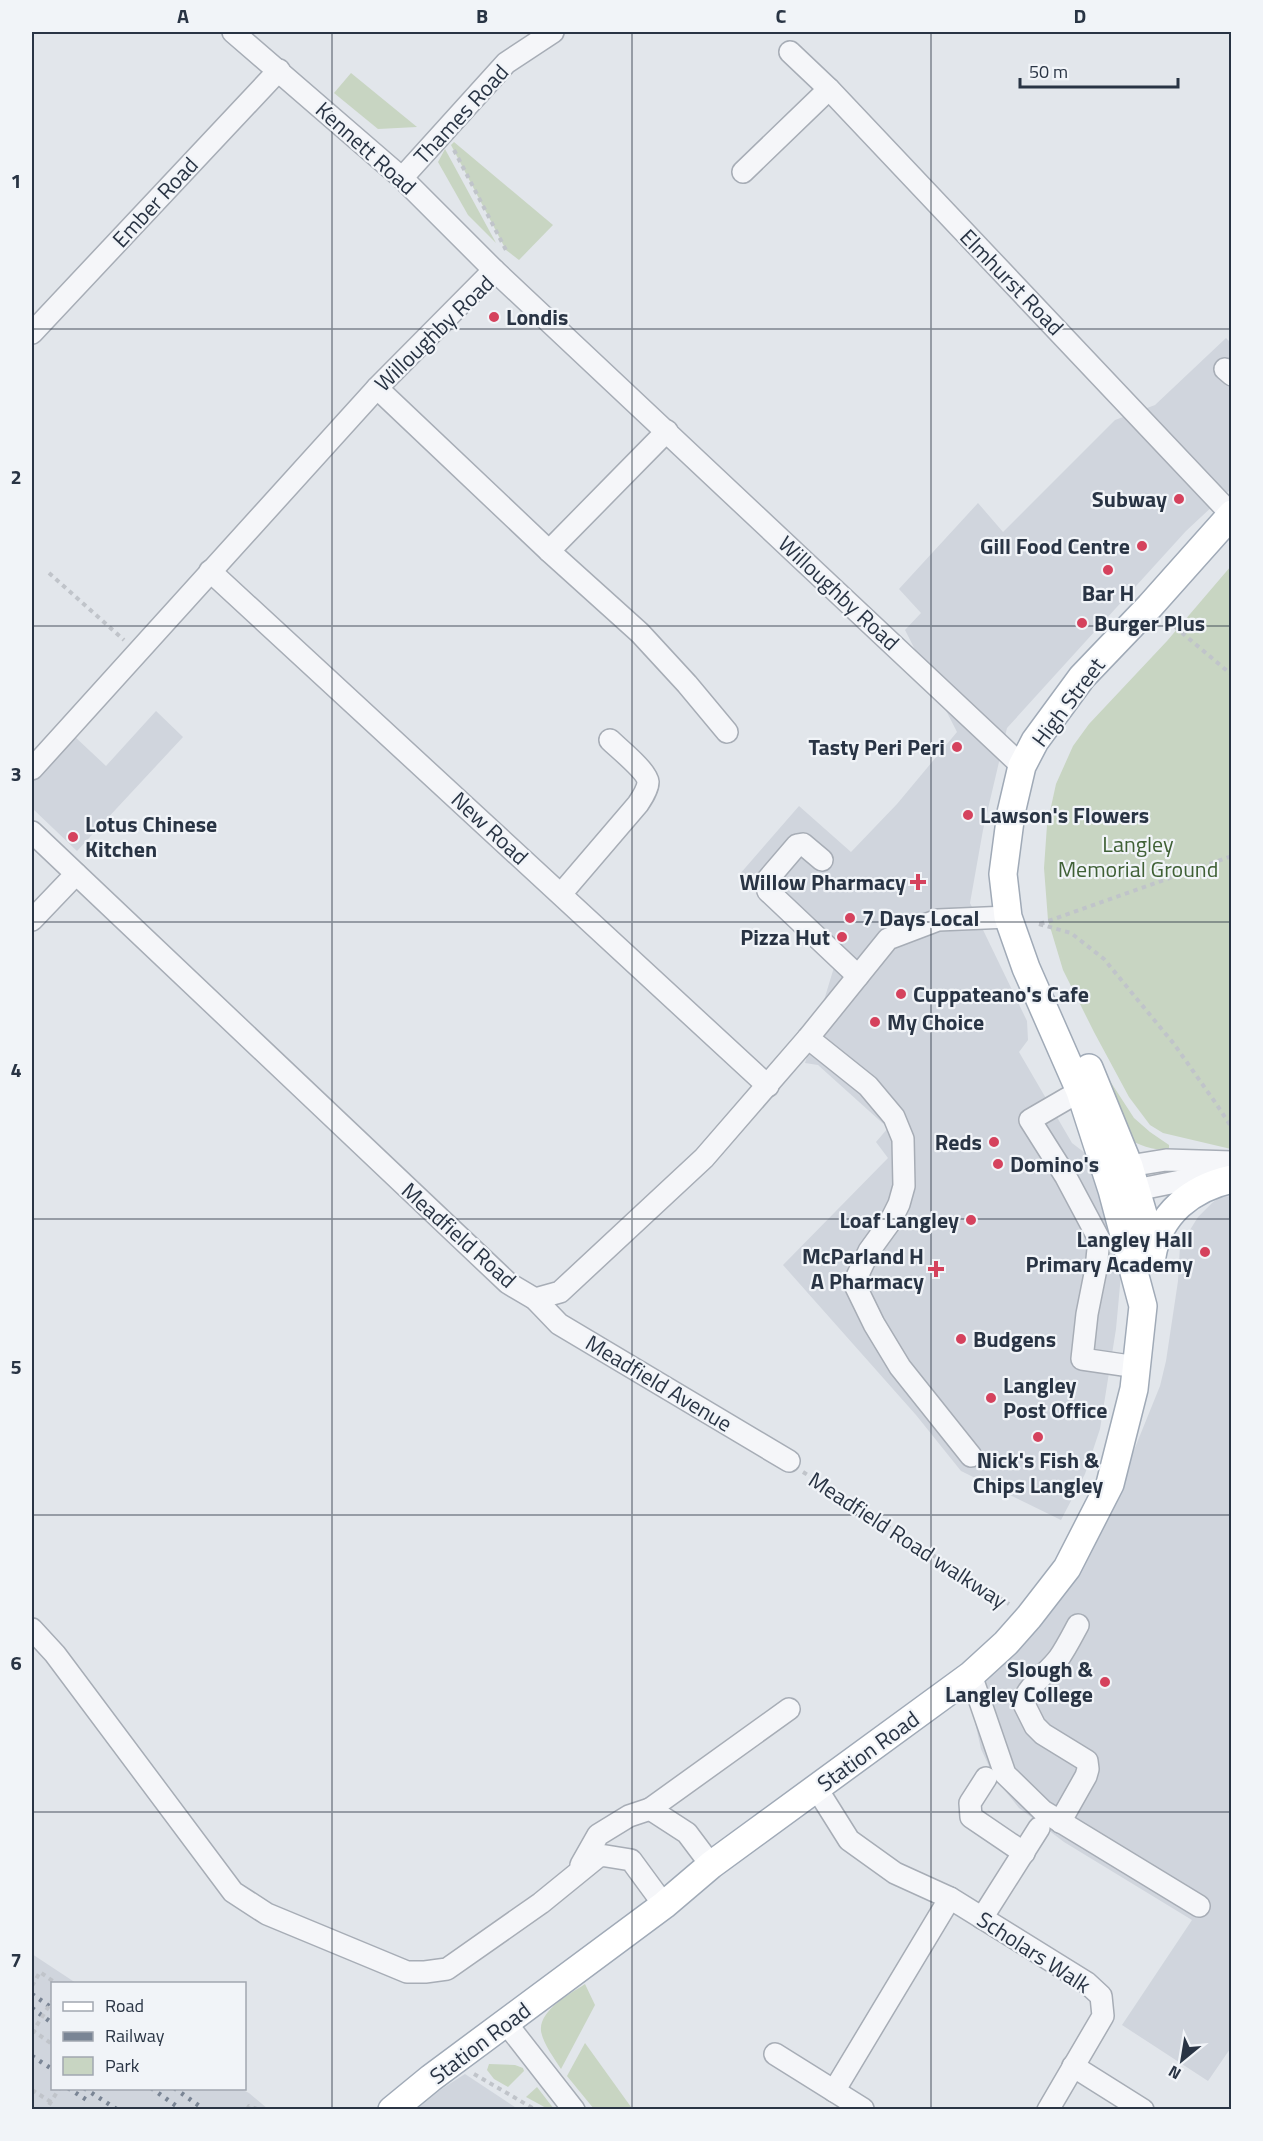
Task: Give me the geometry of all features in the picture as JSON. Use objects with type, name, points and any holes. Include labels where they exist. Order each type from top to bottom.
[{"type":"main road","name":"High Street","points":[[1126,1182],[1080,1091],[1026,968],[1011,925],[1003,874],[1011,813],[1022,766],[1035,741],[1082,678],[1232,514]]},
{"type":"main road","name":"High Street","points":[[1026,968],[1085,1058],[1126,1182]]},
{"type":"main road","points":[[1143,1306],[1153,1248],[1163,1225],[1173,1210],[1182,1201],[1202,1189],[1232,1179]]},
{"type":"main road","points":[[1126,1182],[1153,1248]]},
{"type":"main road","name":"Station Road","points":[[393,2109],[663,1905],[711,1865],[971,1675],[1006,1643],[1029,1617],[1067,1568],[1110,1484],[1134,1389],[1143,1306],[1126,1182]]},
{"type":"street","name":"Kennett Road","points":[[233,32],[502,264]]},
{"type":"street","name":"Thames Road","points":[[402,178],[506,63],[552,32]]},
{"type":"street","name":"Elmhurst Road","points":[[790,52],[829,89],[1232,514]]},
{"type":"street","name":"Ember Road","points":[[32,333],[279,70]]},
{"type":"street","points":[[743,172],[829,89]]},
{"type":"street","name":"Willoughby Road","points":[[32,769],[377,388],[502,264],[667,431],[1022,766]]},
{"type":"street","points":[[377,388],[549,551],[640,633],[727,732]]},
{"type":"street","points":[[549,551],[667,431]]},
{"type":"street","name":"New Road","points":[[210,571],[768,1086]]},
{"type":"street","points":[[561,894],[639,804],[646,789],[648,781],[645,774],[610,740]]},
{"type":"street","name":"Meadfield Road","points":[[32,832],[508,1283],[535,1299],[560,1292],[704,1158],[768,1086],[888,939],[938,920],[1011,925]]},
{"type":"street","points":[[822,860],[803,844],[797,845],[768,879],[766,884],[768,891],[858,976]]},
{"type":"street","points":[[32,920],[76,874]]},
{"type":"street","points":[[808,1038],[868,1086],[894,1117],[903,1139],[904,1186],[899,1204],[890,1222],[868,1251],[854,1283],[874,1324],[900,1367],[971,1456]]},
{"type":"street","points":[[1080,1091],[1030,1120],[1066,1177],[1099,1239],[1082,1359],[1137,1367]]},
{"type":"street","points":[[1126,1182],[1166,1160],[1232,1162]]},
{"type":"street","points":[[1126,1182],[1168,1183],[1232,1172]]},
{"type":"street","name":"Meadfield Avenue","points":[[535,1299],[559,1324],[789,1461]]},
{"type":"street","points":[[1060,1821],[1086,1776],[1087,1761],[1043,1734],[1035,1726],[1023,1702],[1026,1692],[1060,1656],[1078,1625]]},
{"type":"street","points":[[32,1629],[55,1654],[233,1892],[267,1914],[407,1972],[425,1972],[447,1969],[463,1960],[541,1903],[600,1855],[631,1860],[663,1905]]},
{"type":"street","points":[[971,1675],[1005,1774],[1043,1812],[1198,1906]]},
{"type":"street","points":[[577,1874],[598,1835],[629,1816],[650,1809],[789,1709]]},
{"type":"street","points":[[986,1778],[970,1803],[971,1817],[1024,1853]]},
{"type":"street","name":"Scholars Walk","points":[[816,1788],[849,1840],[895,1873],[950,1898],[1087,1983],[1101,1996],[1103,2016],[1048,2109]]},
{"type":"street","points":[[650,1809],[687,1833],[711,1865]]},
{"type":"street","points":[[982,1918],[1040,1828]]},
{"type":"street","points":[[834,2091],[950,1898]]},
{"type":"street","points":[[507,2022],[574,2109]]},
{"type":"street","points":[[775,2054],[863,2109]]},
{"type":"street","points":[[1073,2066],[1143,2109]]},
{"type":"path","points":[[444,132],[502,264]]},
{"type":"path","points":[[49,573],[137,652]]},
{"type":"path","points":[[1150,606],[1232,675]]},
{"type":"path","points":[[1011,925],[1039,924],[1232,856]]},
{"type":"path","points":[[1039,924],[1071,933],[1104,959],[1174,1044],[1232,1128]]},
{"type":"path","name":"Meadfield Road walkway","points":[[789,1461],[807,1475],[1029,1617]]},
{"type":"path","points":[[32,1986],[40,1972],[55,1982]]},
{"type":"path","points":[[51,2003],[32,2032],[51,2043]]},
{"type":"path","points":[[469,2072],[536,2109]]},
{"type":"path","points":[[32,2090],[50,2103],[58,2090]]},
{"type":"path","points":[[247,2109],[249,2106],[260,2109]]},
{"type":"shaded area","points":[[1226,338],[1232,344],[1231,489],[1186,531],[1007,728],[983,830],[970,903],[1027,1021],[1028,1040],[1019,1052],[1072,1143],[1085,1153],[1110,1216],[1122,1264],[1116,1329],[1100,1429],[1085,1474],[1061,1520],[961,1471],[916,1415],[783,1265],[888,1158],[876,1142],[888,1128],[818,1065],[805,1063],[835,964],[739,875],[799,806],[851,852],[897,804],[957,732],[905,630],[921,613],[899,589],[978,503],[1003,532],[1115,420],[1155,405]]},
{"type":"shaded area","points":[[156,711],[183,737],[77,851],[32,808],[32,781],[74,736],[106,766]]},
{"type":"shaded area","name":"Slough & Langley College","points":[[1231,1196],[1232,2046],[1208,2081],[1122,2025],[1192,1920],[1064,1842],[1019,1808],[994,1777],[981,1749],[971,1704],[959,1697],[1115,1497],[1160,1386],[1178,1281],[1180,1246],[1198,1217],[1212,1203],[1220,1197]]},
{"type":"shaded area","points":[[32,1954],[74,1982],[51,1982],[51,2090],[243,2090],[268,2109],[32,2109]]},
{"type":"shaded area","points":[[465,2074],[518,2109],[414,2110],[418,2104]]},
{"type":"green space","points":[[351,73],[417,127],[378,129],[334,93]]},
{"type":"green space","points":[[454,142],[553,225],[519,260],[506,250],[451,145]]},
{"type":"green space","points":[[445,149],[496,243],[468,215],[438,162]]},
{"type":"green space","name":"Langley Memorial Ground","points":[[1231,566],[1231,1149],[1163,1133],[1150,1125],[1129,1097],[1063,970],[1048,920],[1044,868],[1047,825],[1056,784],[1073,746],[1089,724],[1167,641]]},
{"type":"green space","points":[[1097,1061],[1134,1118],[1169,1145],[1169,1150],[1146,1147],[1125,1136]]},
{"type":"green space","points":[[585,1984],[595,2005],[561,2069],[544,2041],[541,2031],[542,2023],[557,2003]]},
{"type":"green space","points":[[585,2043],[631,2107],[594,2109],[567,2076]]},
{"type":"green space","points":[[489,2064],[515,2065],[523,2068],[524,2071],[508,2087],[494,2079],[487,2070]]},
{"type":"green space","points":[[537,2087],[554,2109],[548,2109],[526,2097]]},
{"type":"railway","points":[[32,1994],[51,2007]]},
{"type":"railway","points":[[32,2008],[51,2022]]},
{"type":"railway","points":[[32,2056],[51,2068]]},
{"type":"railway","points":[[71,2090],[90,2102]]},
{"type":"railway","points":[[87,2090],[118,2110]]},
{"type":"railway","points":[[154,2090],[182,2110]]},
{"type":"railway","points":[[177,2090],[205,2110]]},
{"type":"place","name":"Londis","points":[[494,317]]},
{"type":"place","name":"Subway","points":[[1179,499]]},
{"type":"place","name":"Gill Food Centre","points":[[1142,546]]},
{"type":"place","name":"Bar H","points":[[1108,570]]},
{"type":"place","name":"Burger Plus","points":[[1082,623]]},
{"type":"place","name":"Tasty Peri Peri","points":[[957,747]]},
{"type":"place","name":"Lawson's Flowers","points":[[968,815]]},
{"type":"place","name":"Lotus Chinese Kitchen","points":[[73,837]]},
{"type":"place","name":"Willow Pharmacy","points":[[918,882]]},
{"type":"place","name":"7 Days Local","points":[[850,918]]},
{"type":"place","name":"Pizza Hut","points":[[842,937]]},
{"type":"place","name":"Cuppateano's Cafe","points":[[901,994]]},
{"type":"place","name":"My Choice","points":[[875,1022]]},
{"type":"place","name":"Reds","points":[[994,1142]]},
{"type":"place","name":"Domino's","points":[[998,1164]]},
{"type":"place","name":"Loaf Langley","points":[[971,1220]]},
{"type":"place","name":"Langley Hall Primary Academy","points":[[1205,1252]]},
{"type":"place","name":"McParland H A Pharmacy","points":[[936,1269]]},
{"type":"place","name":"Budgens","points":[[961,1339]]},
{"type":"place","name":"Langley Post Office","points":[[991,1398]]},
{"type":"place","name":"Nick's Fish & Chips Langley","points":[[1038,1437]]},
{"type":"place","name":"Slough & Langley College","points":[[1105,1682]]}]
